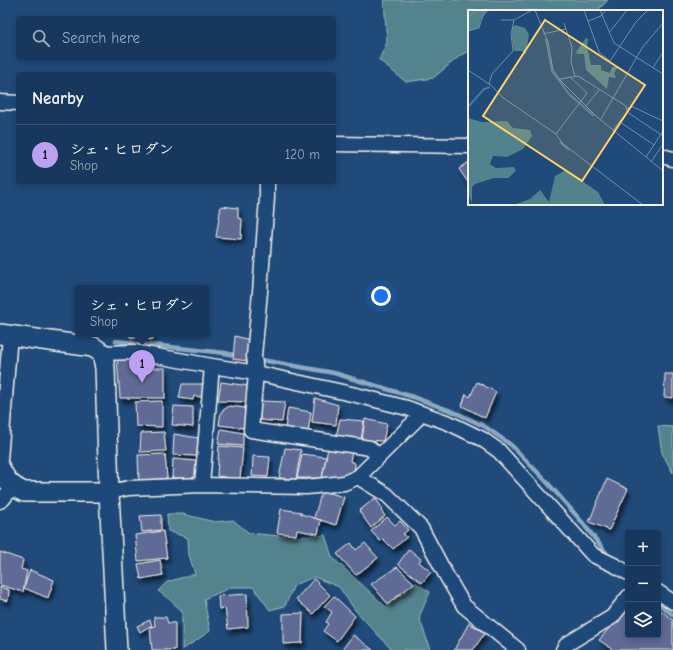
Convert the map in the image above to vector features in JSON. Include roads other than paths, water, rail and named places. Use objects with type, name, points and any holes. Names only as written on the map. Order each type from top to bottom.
[{"type":"street","points":[[0,102],[16,103]]},
{"type":"street","points":[[336,144],[468,146]]},
{"type":"street","points":[[663,156],[673,159]]},
{"type":"street","points":[[268,184],[254,356],[256,373],[251,430],[370,448],[379,456]]},
{"type":"street","points":[[0,460],[5,334],[93,347],[102,353],[134,352],[256,373],[407,408],[448,423],[482,439],[499,451],[593,555],[625,571]]},
{"type":"street","points":[[102,353],[106,368],[109,492],[117,650]]},
{"type":"street","points":[[202,485],[212,366]]},
{"type":"street","points":[[0,468],[5,478],[13,486],[24,492],[109,492],[129,488],[202,485],[307,487],[344,483],[358,477],[415,421],[420,413]]},
{"type":"street","points":[[358,477],[387,495],[421,528],[464,606],[518,650]]},
{"type":"street","points":[[0,501],[13,486]]},
{"type":"street","points":[[661,594],[673,602]]},
{"type":"street","points":[[563,650],[567,644],[612,616],[625,601]]},
{"type":"waterway","points":[[116,341],[225,353],[238,356]]},
{"type":"waterway","points":[[256,359],[334,373],[413,397],[454,412],[484,426],[511,445],[546,481],[582,522],[610,558]]},
{"type":"waterway","points":[[661,605],[673,615]]},
{"type":"place","name":"シェ・ヒロダン","points":[[142,383]]}]
